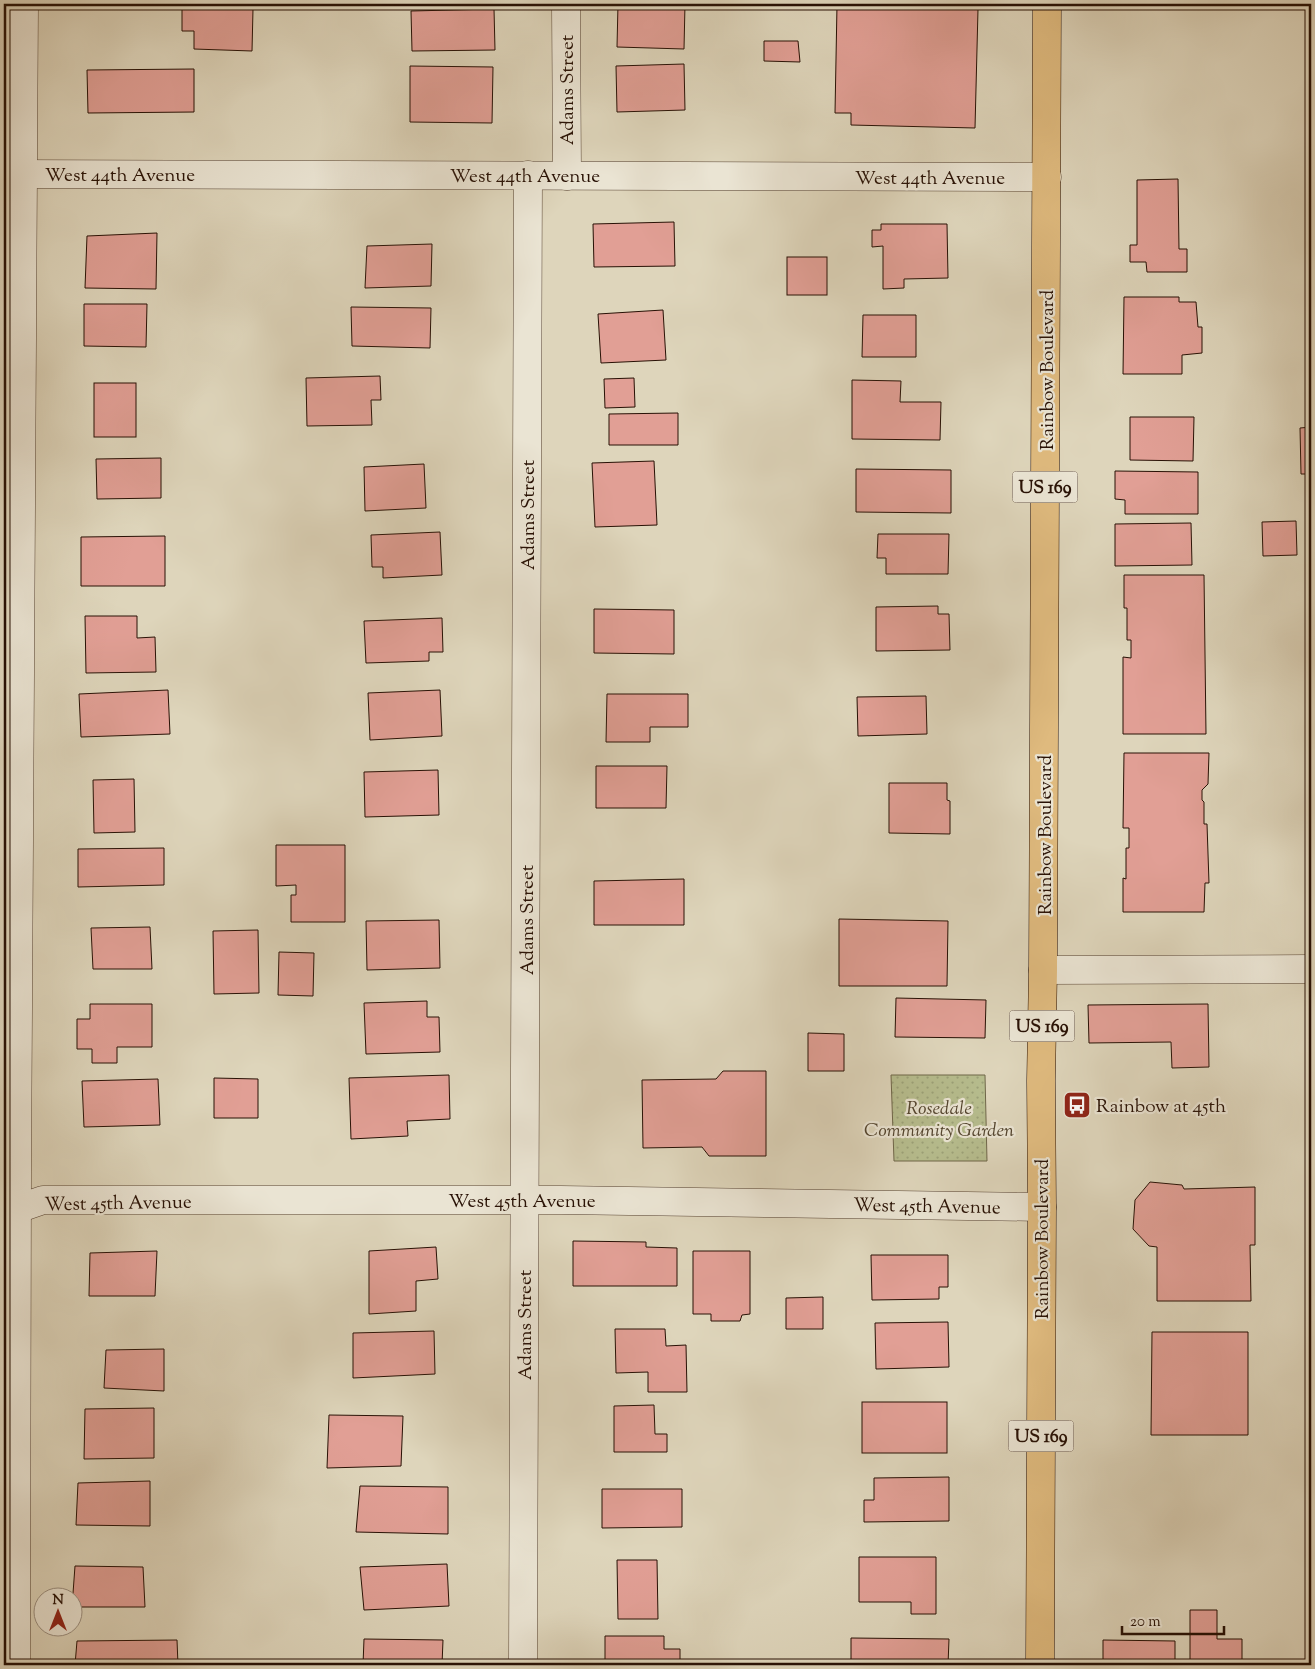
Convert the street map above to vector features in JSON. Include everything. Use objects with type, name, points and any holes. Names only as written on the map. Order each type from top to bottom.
[{"type":"main road","name":"Rainbow Boulevard","points":[[1040,1665],[1047,4]]},
{"type":"street","points":[[16,1665],[10,1209],[14,174],[24,4]]},
{"type":"street","name":"Adams Street","points":[[566,4],[567,176]]},
{"type":"street","name":"West 44th Avenue","points":[[14,174],[1047,177]]},
{"type":"street","name":"Adams Street","points":[[523,1665],[528,175]]},
{"type":"street","points":[[1043,970],[1311,969]]},
{"type":"street","name":"West 45th Avenue","points":[[10,1209],[43,1200],[525,1200],[1042,1207]]},
{"type":"green space","name":"Rosedale Community Garden","points":[[891,1075],[985,1075],[987,1161],[894,1161]]},
{"type":"building","points":[[618,4],[685,4],[684,49],[617,47]]},
{"type":"building","points":[[837,5],[978,9],[975,128],[851,125],[851,113],[835,113]]},
{"type":"building","points":[[182,7],[253,9],[252,51],[194,49],[194,31],[182,31]]},
{"type":"building","points":[[494,9],[495,50],[412,51],[411,11]]},
{"type":"building","points":[[764,41],[798,41],[800,62],[764,61]]},
{"type":"building","points":[[684,64],[685,110],[617,112],[616,66]]},
{"type":"building","points":[[410,66],[493,67],[492,123],[410,122]]},
{"type":"building","points":[[194,69],[194,112],[88,113],[87,70]]},
{"type":"building","points":[[1311,97],[1311,115],[1308,115],[1308,98]]},
{"type":"building","points":[[1178,179],[1179,249],[1187,249],[1187,272],[1147,272],[1146,262],[1130,262],[1130,245],[1137,245],[1137,180]]},
{"type":"building","points":[[674,222],[675,266],[594,267],[593,224]]},
{"type":"building","points":[[881,224],[947,224],[948,278],[904,279],[904,288],[883,289],[883,246],[872,247],[872,230],[881,230]]},
{"type":"building","points":[[157,233],[156,289],[85,288],[87,236]]},
{"type":"building","points":[[432,244],[431,286],[365,288],[367,246]]},
{"type":"building","points":[[787,257],[827,257],[827,295],[787,295]]},
{"type":"building","points":[[1124,297],[1179,297],[1179,302],[1196,302],[1198,327],[1202,327],[1202,353],[1182,355],[1182,374],[1123,374]]},
{"type":"building","points":[[84,304],[147,304],[146,347],[84,346]]},
{"type":"building","points":[[351,307],[431,308],[430,348],[352,346]]},
{"type":"building","points":[[663,310],[666,360],[601,363],[598,314]]},
{"type":"building","points":[[863,315],[916,315],[916,357],[862,357]]},
{"type":"building","points":[[380,376],[381,400],[371,400],[372,425],[307,426],[306,378]]},
{"type":"building","points":[[634,378],[635,407],[605,408],[604,379]]},
{"type":"building","points":[[852,380],[901,381],[900,402],[941,402],[940,440],[852,439]]},
{"type":"building","points":[[94,383],[136,383],[136,437],[94,437]]},
{"type":"building","points":[[678,413],[678,445],[609,445],[609,414]]},
{"type":"building","points":[[1130,417],[1194,417],[1193,461],[1130,460]]},
{"type":"building","points":[[1311,427],[1311,474],[1301,474],[1300,428]]},
{"type":"building","points":[[161,458],[161,498],[97,499],[96,459]]},
{"type":"building","points":[[654,461],[657,525],[595,527],[592,463]]},
{"type":"building","points":[[424,464],[426,508],[365,511],[364,467]]},
{"type":"building","points":[[856,469],[951,470],[951,513],[856,512]]},
{"type":"building","points":[[1115,471],[1198,472],[1198,514],[1125,514],[1125,500],[1115,499]]},
{"type":"building","points":[[1296,521],[1297,555],[1263,556],[1262,522]]},
{"type":"building","points":[[1191,523],[1192,565],[1115,566],[1115,524]]},
{"type":"building","points":[[440,532],[442,575],[383,578],[383,567],[372,567],[371,535]]},
{"type":"building","points":[[878,534],[949,534],[948,574],[886,574],[886,558],[877,558]]},
{"type":"building","points":[[165,536],[165,586],[81,586],[81,537]]},
{"type":"building","points":[[1124,575],[1204,575],[1206,734],[1123,734],[1123,657],[1131,658],[1131,640],[1127,640],[1127,608],[1124,608]]},
{"type":"building","points":[[938,606],[938,614],[949,614],[950,650],[876,651],[876,607]]},
{"type":"building","points":[[594,609],[674,610],[674,654],[594,653]]},
{"type":"building","points":[[85,616],[137,616],[137,638],[155,637],[156,672],[86,673]]},
{"type":"building","points":[[442,618],[443,652],[429,652],[429,661],[366,663],[364,621]]},
{"type":"building","points":[[168,690],[170,734],[81,737],[79,694]]},
{"type":"building","points":[[440,690],[442,736],[370,740],[368,693]]},
{"type":"building","points":[[607,694],[688,694],[688,727],[650,727],[650,742],[606,742]]},
{"type":"building","points":[[926,696],[927,734],[858,736],[857,697]]},
{"type":"building","points":[[1124,753],[1209,753],[1208,784],[1202,790],[1204,824],[1207,824],[1209,883],[1205,883],[1204,912],[1123,912],[1123,878],[1126,879],[1126,848],[1129,848],[1129,828],[1123,828]]},
{"type":"building","points":[[596,766],[667,766],[666,808],[596,808]]},
{"type":"building","points":[[438,770],[439,815],[365,817],[364,772]]},
{"type":"building","points":[[134,779],[135,832],[94,833],[93,780]]},
{"type":"building","points":[[889,783],[947,783],[947,800],[950,801],[950,834],[889,833]]},
{"type":"building","points":[[276,845],[345,845],[345,922],[291,922],[291,895],[296,895],[296,885],[276,886]]},
{"type":"building","points":[[164,848],[164,885],[78,887],[78,849]]},
{"type":"building","points":[[684,879],[684,925],[594,925],[594,881]]},
{"type":"building","points":[[839,919],[948,921],[947,986],[839,986]]},
{"type":"building","points":[[439,920],[440,968],[367,970],[366,921]]},
{"type":"building","points":[[150,927],[152,969],[93,969],[91,928]]},
{"type":"building","points":[[258,930],[259,993],[214,994],[213,931]]},
{"type":"building","points":[[279,952],[314,953],[313,996],[278,995]]},
{"type":"building","points":[[896,998],[986,1000],[985,1038],[895,1037]]},
{"type":"building","points":[[427,1001],[427,1017],[439,1017],[440,1052],[366,1054],[364,1003]]},
{"type":"building","points":[[90,1004],[152,1004],[152,1047],[117,1047],[117,1063],[92,1063],[92,1049],[77,1049],[77,1019],[90,1019]]},
{"type":"building","points":[[1208,1004],[1209,1067],[1172,1068],[1171,1042],[1089,1043],[1088,1005]]},
{"type":"building","points":[[808,1033],[844,1034],[844,1071],[808,1071]]},
{"type":"building","points":[[723,1071],[766,1071],[766,1156],[709,1156],[702,1147],[643,1148],[642,1080],[716,1079]]},
{"type":"building","points":[[449,1075],[450,1119],[407,1121],[408,1136],[351,1139],[349,1078]]},
{"type":"building","points":[[214,1078],[258,1079],[258,1118],[214,1118]]},
{"type":"building","points":[[158,1079],[160,1125],[84,1127],[82,1081]]},
{"type":"building","points":[[1150,1182],[1182,1185],[1184,1189],[1255,1187],[1255,1245],[1250,1245],[1251,1301],[1157,1301],[1157,1247],[1149,1246],[1133,1229],[1135,1200]]},
{"type":"building","points":[[573,1241],[646,1242],[646,1247],[677,1248],[677,1286],[573,1286]]},
{"type":"building","points":[[436,1247],[438,1279],[416,1281],[416,1311],[369,1314],[369,1251]]},
{"type":"building","points":[[157,1251],[155,1296],[89,1296],[90,1253]]},
{"type":"building","points":[[693,1251],[750,1251],[750,1314],[742,1315],[740,1321],[711,1321],[711,1314],[693,1314]]},
{"type":"building","points":[[871,1255],[948,1255],[948,1287],[939,1287],[939,1299],[872,1300]]},
{"type":"building","points":[[823,1297],[823,1329],[786,1329],[786,1298]]},
{"type":"building","points":[[948,1322],[949,1367],[876,1369],[875,1323]]},
{"type":"building","points":[[615,1329],[665,1329],[666,1346],[686,1345],[687,1392],[648,1392],[648,1372],[616,1373]]},
{"type":"building","points":[[434,1331],[435,1374],[353,1378],[353,1333]]},
{"type":"building","points":[[1152,1332],[1248,1332],[1248,1435],[1151,1435]]},
{"type":"building","points":[[164,1349],[164,1391],[104,1388],[106,1350]]},
{"type":"building","points":[[862,1402],[947,1402],[947,1453],[862,1453]]},
{"type":"building","points":[[654,1405],[655,1434],[667,1434],[667,1452],[614,1452],[614,1406]]},
{"type":"building","points":[[154,1408],[154,1458],[84,1459],[85,1409]]},
{"type":"building","points":[[329,1415],[403,1416],[401,1466],[327,1468]]},
{"type":"building","points":[[949,1477],[949,1521],[864,1522],[864,1500],[874,1500],[874,1478]]},
{"type":"building","points":[[150,1481],[150,1526],[76,1525],[78,1483]]},
{"type":"building","points":[[360,1486],[448,1487],[448,1534],[356,1532]]},
{"type":"building","points":[[602,1489],[682,1489],[682,1527],[602,1528]]},
{"type":"building","points":[[859,1557],[936,1557],[936,1614],[911,1614],[911,1602],[859,1602]]},
{"type":"building","points":[[617,1560],[657,1560],[658,1619],[618,1619]]},
{"type":"building","points":[[447,1564],[449,1606],[364,1610],[360,1567]]},
{"type":"building","points":[[75,1566],[143,1567],[145,1607],[82,1607],[82,1586],[74,1586]]},
{"type":"building","points":[[1190,1610],[1217,1610],[1217,1639],[1242,1639],[1242,1665],[1190,1665]]},
{"type":"building","points":[[605,1636],[664,1636],[664,1649],[680,1649],[680,1665],[605,1665]]},
{"type":"building","points":[[851,1638],[949,1639],[948,1665],[851,1665]]},
{"type":"building","points":[[364,1639],[443,1640],[442,1665],[363,1665]]},
{"type":"building","points":[[177,1640],[178,1665],[75,1665],[77,1641]]},
{"type":"building","points":[[1103,1640],[1175,1641],[1175,1665],[1103,1665]]},
{"type":"place","name":"Rainbow at 45th","points":[[1077,1105]]}]
